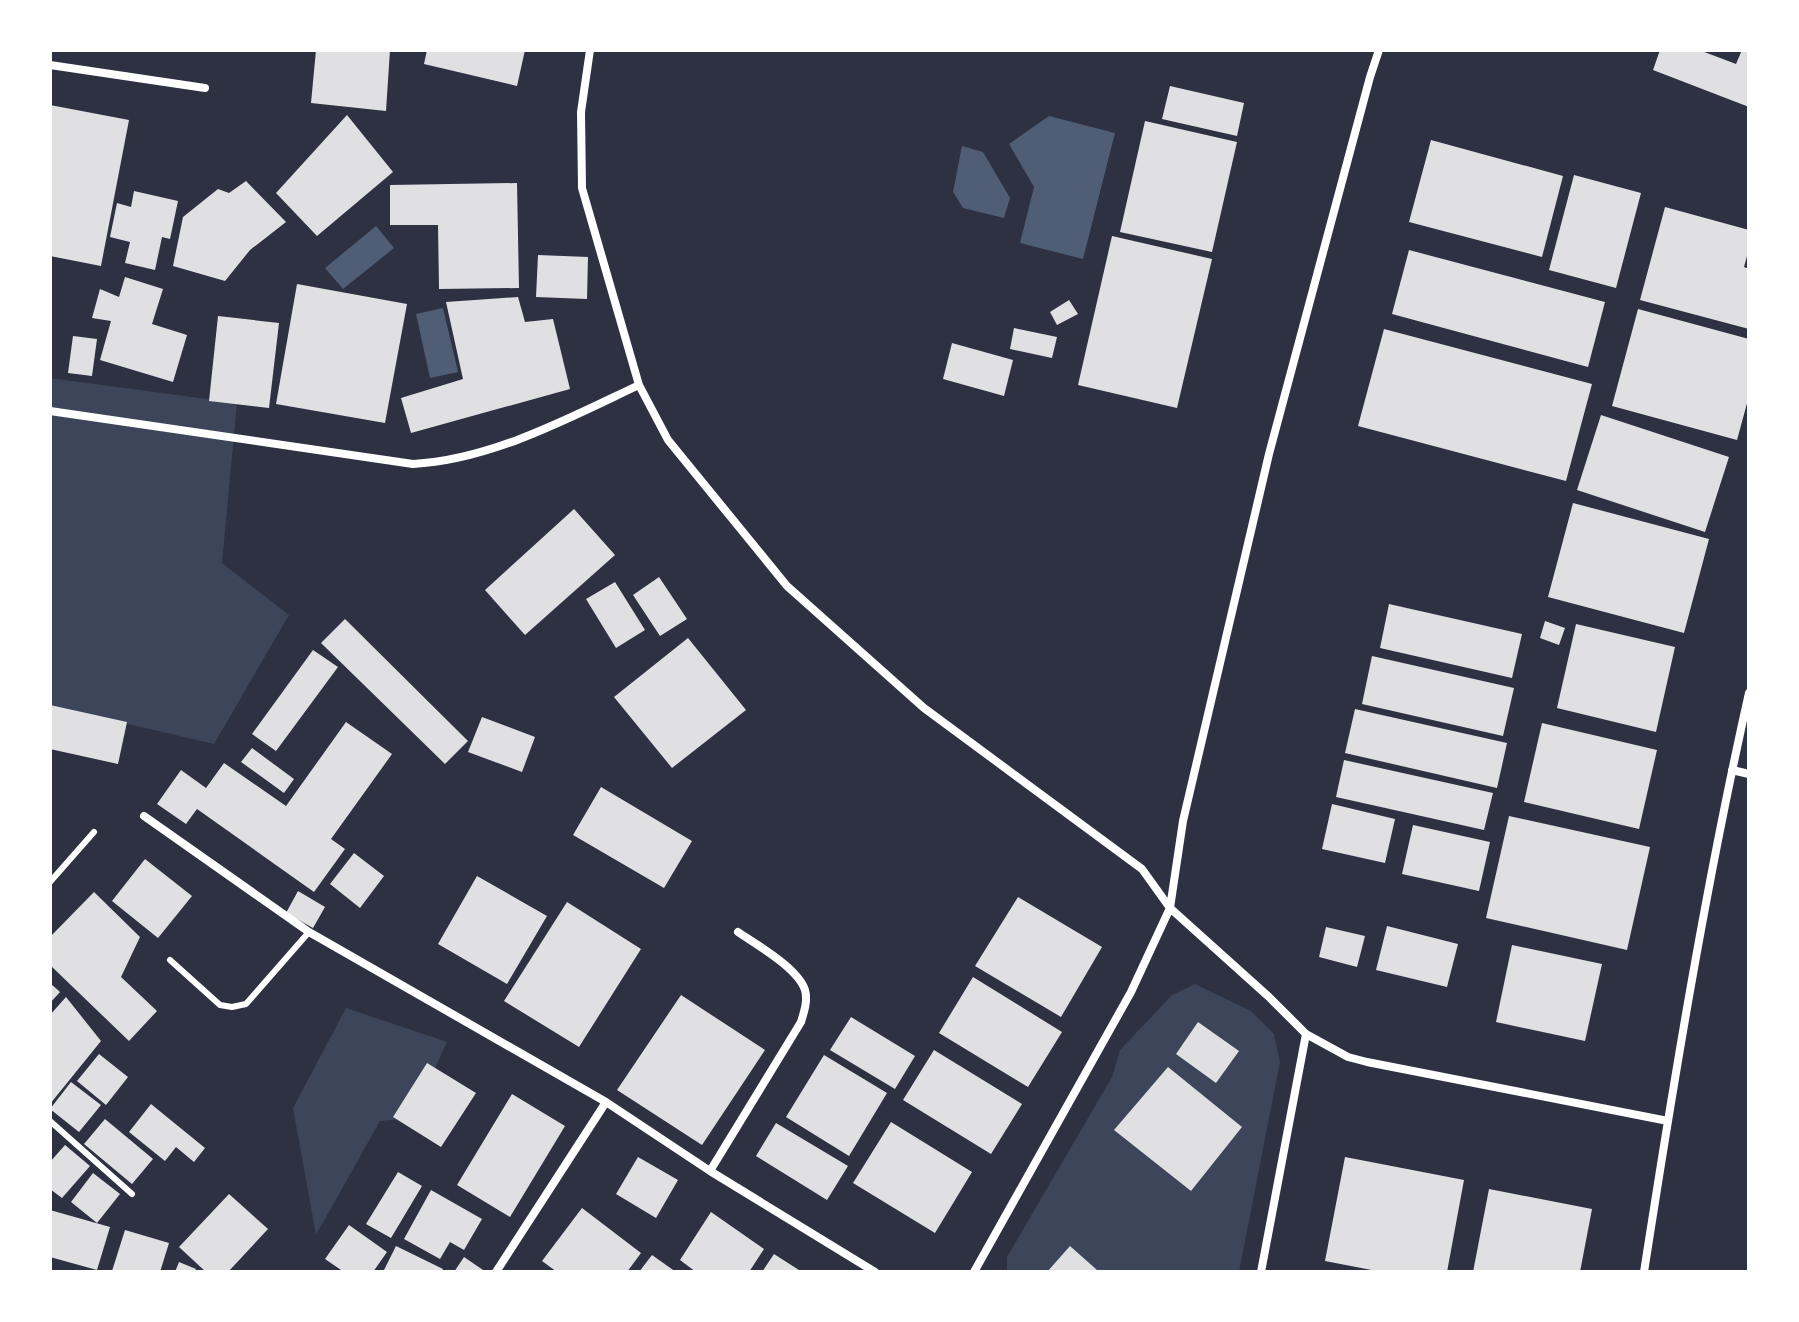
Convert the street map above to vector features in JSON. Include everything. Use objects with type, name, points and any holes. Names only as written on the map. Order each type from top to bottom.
[{"type":"street","points":[[590,50],[581,112],[582,188],[639,385],[668,440],[787,586],[924,708],[1142,869],[1170,908],[1306,1034],[1348,1057],[1367,1062],[1668,1121]]},
{"type":"street","points":[[974,1272],[1131,992],[1170,908],[1183,821],[1269,454],[1379,50]]},
{"type":"street","points":[[50,65],[205,88]]},
{"type":"street","points":[[50,411],[413,464],[438,462],[516,440],[639,385]]},
{"type":"street","points":[[1644,1272],[1668,1121],[1749,693]]},
{"type":"street","points":[[1732,770],[1749,774]]},
{"type":"street","points":[[144,816],[309,932],[606,1102],[710,1171],[875,1272]]},
{"type":"street","points":[[710,1171],[801,1022],[806,1005],[805,990],[797,974],[738,932]]},
{"type":"street","points":[[1261,1272],[1306,1034]]},
{"type":"street","points":[[496,1272],[606,1102]]},
{"type":"lane","points":[[50,882],[94,832]]},
{"type":"lane","points":[[170,960],[220,1005],[232,1007],[246,1004],[309,932]]},
{"type":"lane","points":[[50,1121],[132,1194]]},
{"type":"shaded area","points":[[1049,116],[1115,133],[1083,259],[1020,243],[1034,187],[1009,144]]},
{"type":"shaded area","points":[[962,146],[983,152],[1010,198],[1004,218],[963,208],[953,192]]},
{"type":"shaded area","points":[[376,226],[394,248],[343,289],[325,268]]},
{"type":"shaded area","points":[[443,308],[458,372],[430,378],[416,314]]},
{"type":"shaded area","points":[[50,378],[237,403],[222,563],[289,615],[214,744],[50,706]]},
{"type":"shaded area","points":[[1195,984],[1251,1011],[1274,1034],[1280,1062],[1239,1272],[1007,1272],[1007,1257],[1112,1077],[1120,1050],[1172,995]]},
{"type":"shaded area","points":[[346,1008],[447,1042],[412,1118],[380,1121],[316,1235],[293,1108]]},
{"type":"building","points":[[316,50],[390,50],[386,111],[311,103]]},
{"type":"building","points":[[427,50],[525,50],[517,86],[424,64]]},
{"type":"building","points":[[1660,50],[1699,50],[1736,64],[1742,50],[1749,50],[1749,107],[1653,70]]},
{"type":"building","points":[[1170,86],[1244,103],[1237,136],[1162,119]]},
{"type":"building","points":[[50,105],[129,120],[101,266],[50,256]]},
{"type":"building","points":[[347,115],[393,172],[317,236],[276,193]]},
{"type":"building","points":[[1145,121],[1237,142],[1212,252],[1120,232]]},
{"type":"building","points":[[1431,140],[1563,176],[1542,257],[1409,222]]},
{"type":"building","points":[[1574,175],[1641,193],[1616,288],[1549,270]]},
{"type":"building","points":[[246,181],[286,222],[250,250],[225,281],[173,266],[183,217],[218,189],[229,193]]},
{"type":"building","points":[[517,183],[519,288],[439,289],[438,225],[390,225],[390,185]]},
{"type":"building","points":[[134,191],[178,201],[170,239],[162,237],[155,270],[125,263],[130,242],[110,237],[117,203],[131,207]]},
{"type":"building","points":[[1665,207],[1749,230],[1749,249],[1744,267],[1749,269],[1749,329],[1640,300]]},
{"type":"building","points":[[1112,236],[1212,259],[1177,408],[1078,385]]},
{"type":"building","points":[[1409,250],[1605,302],[1588,367],[1392,314]]},
{"type":"building","points":[[538,255],[588,257],[587,299],[536,297]]},
{"type":"building","points":[[125,277],[163,289],[152,324],[187,335],[173,382],[100,360],[111,321],[92,318],[100,289],[119,297]]},
{"type":"building","points":[[297,284],[407,304],[385,423],[276,404]]},
{"type":"building","points":[[518,297],[525,322],[553,319],[570,389],[411,433],[401,398],[463,379],[446,302]]},
{"type":"building","points":[[1069,300],[1078,314],[1057,325],[1050,312]]},
{"type":"building","points":[[1638,309],[1749,339],[1749,396],[1737,440],[1612,406]]},
{"type":"building","points":[[218,316],[279,323],[269,408],[209,401]]},
{"type":"building","points":[[1014,328],[1057,337],[1052,358],[1010,349]]},
{"type":"building","points":[[1384,329],[1592,384],[1566,481],[1358,426]]},
{"type":"building","points":[[73,336],[97,339],[92,376],[68,373]]},
{"type":"building","points":[[952,343],[1013,360],[1004,396],[943,379]]},
{"type":"building","points":[[1601,415],[1729,457],[1705,532],[1577,490]]},
{"type":"building","points":[[1573,503],[1709,539],[1684,633],[1548,597]]},
{"type":"building","points":[[574,509],[615,555],[525,635],[485,590]]},
{"type":"building","points":[[659,577],[687,619],[660,636],[633,595]]},
{"type":"building","points":[[615,582],[645,630],[616,648],[586,599]]},
{"type":"building","points":[[1389,604],[1522,634],[1512,678],[1380,648]]},
{"type":"building","points":[[345,619],[468,741],[445,764],[321,643]]},
{"type":"building","points":[[1545,621],[1565,628],[1559,645],[1540,638]]},
{"type":"building","points":[[1576,624],[1675,647],[1656,732],[1557,708]]},
{"type":"building","points":[[688,638],[746,710],[672,768],[614,697]]},
{"type":"building","points":[[313,650],[338,667],[276,751],[252,734]]},
{"type":"building","points":[[1372,656],[1514,688],[1503,736],[1362,704]]},
{"type":"building","points":[[50,705],[127,722],[118,764],[50,749]]},
{"type":"building","points":[[1355,709],[1507,743],[1497,788],[1345,753]]},
{"type":"building","points":[[482,717],[535,737],[522,772],[468,752]]},
{"type":"building","points":[[346,722],[392,754],[331,839],[345,849],[314,892],[197,809],[186,824],[157,804],[181,770],[206,788],[224,763],[286,806]]},
{"type":"building","points":[[1542,723],[1657,750],[1639,829],[1524,802]]},
{"type":"building","points":[[252,748],[294,779],[284,793],[241,762]]},
{"type":"building","points":[[1344,760],[1493,793],[1484,830],[1336,797]]},
{"type":"building","points":[[601,787],[692,841],[664,888],[573,835]]},
{"type":"building","points":[[1332,804],[1395,819],[1385,863],[1322,849]]},
{"type":"building","points":[[1509,816],[1650,847],[1627,950],[1486,918]]},
{"type":"building","points":[[1413,825],[1490,842],[1479,891],[1402,874]]},
{"type":"building","points":[[354,853],[384,876],[360,908],[330,884]]},
{"type":"building","points":[[145,859],[192,896],[158,938],[112,901]]},
{"type":"building","points":[[477,876],[547,916],[507,984],[438,944]]},
{"type":"building","points":[[298,891],[325,907],[313,928],[286,913]]},
{"type":"building","points":[[94,892],[140,937],[121,977],[157,1011],[129,1041],[50,965],[50,937]]},
{"type":"building","points":[[1018,897],[1102,947],[1061,1017],[975,966]]},
{"type":"building","points":[[567,902],[641,949],[579,1047],[504,1001]]},
{"type":"building","points":[[1387,926],[1458,944],[1447,987],[1376,970]]},
{"type":"building","points":[[1326,927],[1365,936],[1357,967],[1319,957]]},
{"type":"building","points":[[1512,945],[1602,964],[1585,1041],[1496,1022]]},
{"type":"building","points":[[973,977],[1062,1032],[1028,1087],[939,1033]]},
{"type":"building","points":[[50,983],[60,992],[50,1003]]},
{"type":"building","points":[[681,995],[765,1050],[702,1145],[617,1090]]},
{"type":"building","points":[[66,997],[101,1041],[50,1104],[50,1015]]},
{"type":"building","points":[[851,1017],[915,1056],[895,1089],[830,1050]]},
{"type":"building","points":[[1198,1022],[1239,1051],[1216,1083],[1176,1054]]},
{"type":"building","points":[[934,1050],[1022,1104],[991,1154],[903,1100]]},
{"type":"building","points":[[99,1054],[128,1077],[106,1105],[77,1081]]},
{"type":"building","points":[[824,1055],[887,1093],[849,1156],[786,1117]]},
{"type":"building","points":[[427,1063],[476,1093],[441,1147],[393,1117]]},
{"type":"building","points":[[1168,1067],[1242,1127],[1191,1191],[1114,1130]]},
{"type":"building","points":[[71,1082],[101,1105],[79,1132],[50,1109]]},
{"type":"building","points":[[512,1094],[565,1126],[510,1217],[457,1185]]},
{"type":"building","points":[[151,1104],[205,1148],[194,1162],[176,1147],[165,1161],[129,1132]]},
{"type":"building","points":[[105,1119],[153,1159],[132,1184],[84,1144]]},
{"type":"building","points":[[891,1122],[972,1172],[935,1233],[853,1183]]},
{"type":"building","points":[[776,1123],[848,1166],[827,1200],[756,1156]]},
{"type":"building","points":[[65,1145],[90,1166],[62,1198],[50,1189],[50,1162]]},
{"type":"building","points":[[638,1157],[678,1180],[656,1218],[616,1194]]},
{"type":"building","points":[[1345,1157],[1464,1180],[1447,1272],[1382,1272],[1325,1261]]},
{"type":"building","points":[[398,1172],[422,1186],[391,1238],[366,1224]]},
{"type":"building","points":[[93,1173],[120,1194],[97,1223],[71,1202]]},
{"type":"building","points":[[1489,1189],[1592,1209],[1580,1272],[1473,1272]]},
{"type":"building","points":[[431,1190],[482,1219],[464,1250],[450,1242],[440,1259],[404,1239]]},
{"type":"building","points":[[229,1194],[268,1229],[228,1272],[206,1272],[179,1247]]},
{"type":"building","points":[[582,1208],[641,1253],[627,1272],[557,1272],[542,1261]]},
{"type":"building","points":[[50,1210],[110,1227],[97,1270],[50,1257]]},
{"type":"building","points":[[711,1212],[764,1249],[749,1272],[696,1272],[680,1260]]},
{"type":"building","points":[[349,1225],[387,1252],[373,1272],[344,1272],[325,1259]]},
{"type":"building","points":[[125,1230],[169,1243],[160,1272],[112,1271]]},
{"type":"building","points":[[396,1246],[443,1269],[441,1272],[383,1272]]},
{"type":"building","points":[[1070,1246],[1097,1270],[1047,1272]]},
{"type":"building","points":[[774,1254],[802,1272],[762,1272]]},
{"type":"building","points":[[652,1255],[676,1272],[639,1272]]},
{"type":"building","points":[[464,1257],[486,1272],[454,1272]]},
{"type":"building","points":[[179,1262],[196,1269],[194,1272],[175,1272]]}]
